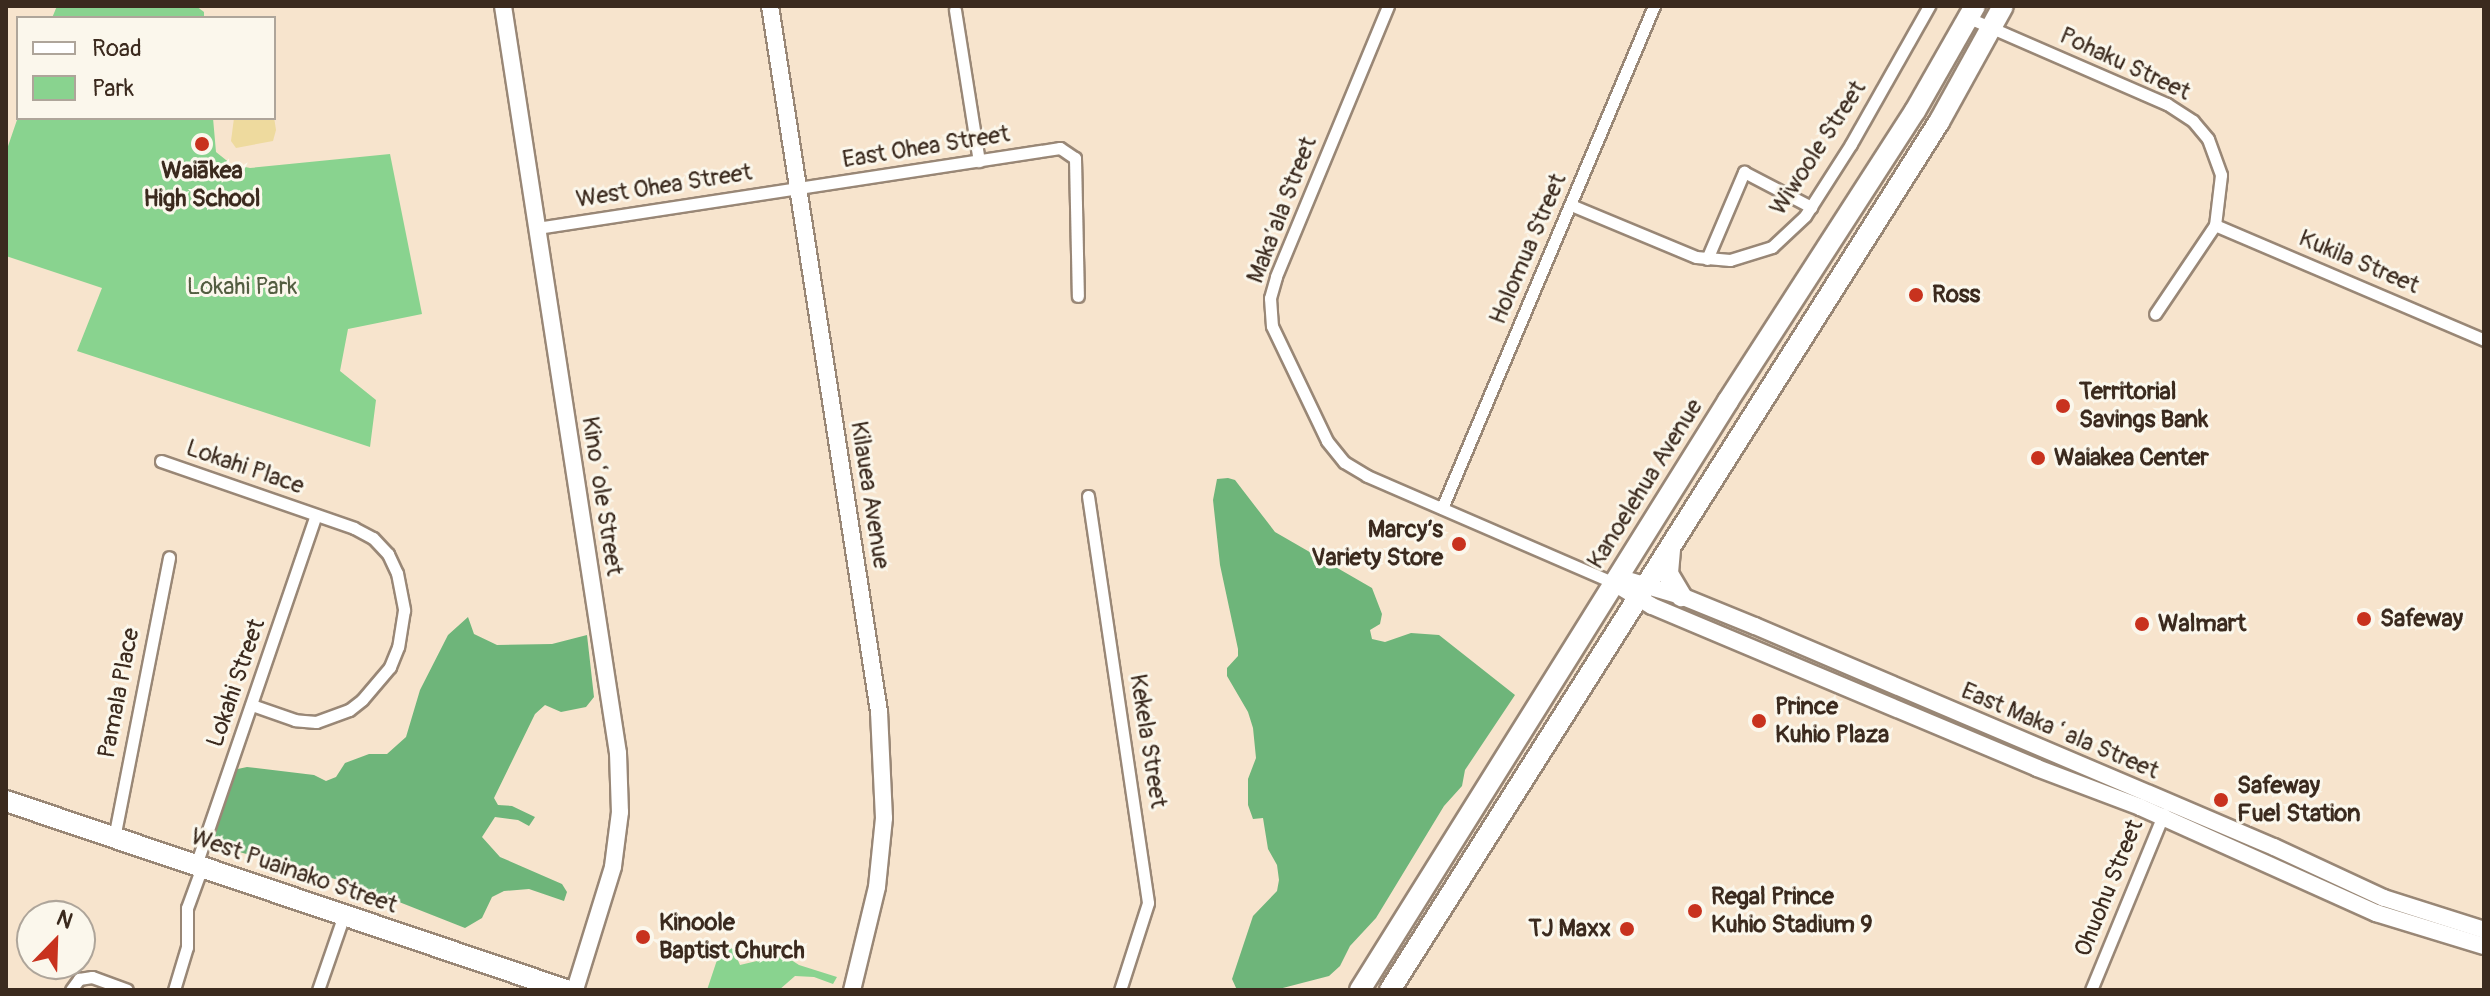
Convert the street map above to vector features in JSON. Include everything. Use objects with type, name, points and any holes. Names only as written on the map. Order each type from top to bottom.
[{"type":"highway","points":[[1390,990],[1939,122],[2003,6]]},
{"type":"highway","name":"Kanoelehua Avenue","points":[[1360,990],[1616,580],[1915,111],[1972,12]]},
{"type":"highway","points":[[1670,546],[1668,574],[1681,596]]},
{"type":"highway","name":"West Puainako Street","points":[[6,801],[566,990]]},
{"type":"street","name":"Kinoʻole Street","points":[[503,6],[618,753],[620,812],[613,867],[575,990]]},
{"type":"street","name":"Kilauea Avenue","points":[[770,6],[879,712],[884,818],[877,887],[854,990]]},
{"type":"street","name":"Maka‘ala Street","points":[[1388,6],[1276,277],[1270,298],[1272,326],[1327,441],[1344,462],[1367,476],[1616,580]]},
{"type":"street","name":"Holomua Street","points":[[1442,508],[1654,6]]},
{"type":"street","name":"Wiwoole Street","points":[[1571,205],[1707,259],[1741,259],[1772,247],[1798,225],[1811,207],[1851,144],[1929,6]]},
{"type":"street","points":[[955,10],[979,161]]},
{"type":"street","name":"Pohaku Street","points":[[1972,12],[1992,28],[2167,104],[2193,121],[2208,139],[2219,166],[2221,194],[2215,225],[2155,314]]},
{"type":"street","name":"East Ohea Street","points":[[798,189],[1060,148],[1075,158],[1078,296]]},
{"type":"street","points":[[1707,259],[1744,172],[1811,207]]},
{"type":"street","name":"West Ohea Street","points":[[537,228],[798,189]]},
{"type":"street","name":"Kukila Street","points":[[2215,225],[2484,340]]},
{"type":"street","name":"Lokahi Place","points":[[161,461],[373,538],[388,554],[397,573],[404,610],[398,647],[377,685],[349,710],[330,719],[295,720],[252,705]]},
{"type":"street","name":"Kekela Street","points":[[1088,496],[1148,903],[1120,990]]},
{"type":"street","name":"Lokahi Street","points":[[174,990],[187,947],[187,908],[199,866],[316,515]]},
{"type":"street","name":"Pamala Place","points":[[114,838],[169,557]]},
{"type":"street","name":"East Makaʻala Street","points":[[1616,580],[1738,642],[2037,768],[2165,809],[2376,913],[2484,946]]},
{"type":"street","name":"East Makaʻala Street","points":[[1641,591],[1681,596],[2165,809],[2384,898],[2484,930]]},
{"type":"street","name":"Ohuohu Street","points":[[2091,990],[2165,809]]},
{"type":"street","points":[[318,990],[344,915]]},
{"type":"street","points":[[71,990],[79,979],[92,977],[127,990]]},
{"type":"green space","points":[[57,6],[196,6],[204,12],[204,16],[53,16]]},
{"type":"green space","name":"Lokahi Park","points":[[17,120],[213,120],[216,152],[231,164],[250,168],[390,154],[422,314],[348,329],[340,371],[376,400],[370,447],[77,351],[102,288],[6,256],[6,152]]},
{"type":"green space","points":[[1217,479],[1235,480],[1275,532],[1372,588],[1382,614],[1380,624],[1370,630],[1372,639],[1385,642],[1411,633],[1439,635],[1515,695],[1465,770],[1462,786],[1444,806],[1376,918],[1350,946],[1340,966],[1329,976],[1275,990],[1237,990],[1232,979],[1253,916],[1277,891],[1279,880],[1277,865],[1268,849],[1263,818],[1253,819],[1248,805],[1248,779],[1256,758],[1253,728],[1248,712],[1227,676],[1227,668],[1238,656],[1238,649],[1220,565],[1213,500]]},
{"type":"green space","points":[[468,617],[474,634],[497,645],[552,644],[587,635],[594,697],[586,707],[561,712],[545,705],[535,714],[494,798],[498,805],[512,806],[535,817],[529,826],[518,820],[495,817],[482,837],[500,857],[562,884],[567,892],[564,901],[529,889],[504,891],[492,897],[482,918],[465,928],[356,885],[215,845],[215,831],[233,770],[247,767],[314,775],[326,781],[336,777],[345,763],[369,754],[387,754],[406,737],[420,690],[448,635]]},
{"type":"green space","points":[[722,945],[733,949],[740,965],[761,960],[761,952],[782,954],[799,965],[837,977],[833,984],[814,977],[795,976],[779,990],[707,990]]},
{"type":"sand","points":[[234,120],[274,120],[273,141],[236,148],[231,141]]},
{"type":"place","name":"Waiākea High School","points":[[202,144]]},
{"type":"place","name":"Ross","points":[[1916,295]]},
{"type":"place","name":"Territorial Savings Bank","points":[[2063,406]]},
{"type":"place","name":"Waiakea Center","points":[[2038,458]]},
{"type":"place","name":"Marcy’s Variety Store","points":[[1459,544]]},
{"type":"place","name":"Safeway","points":[[2364,619]]},
{"type":"place","name":"Walmart","points":[[2142,624]]},
{"type":"place","name":"Prince Kuhio Plaza","points":[[1759,721]]},
{"type":"place","name":"Safeway Fuel Station","points":[[2221,800]]},
{"type":"place","name":"Regal Prince Kuhio Stadium 9","points":[[1695,911]]},
{"type":"place","name":"TJ Maxx","points":[[1627,929]]},
{"type":"place","name":"Kinoole Baptist Church","points":[[643,937]]}]
